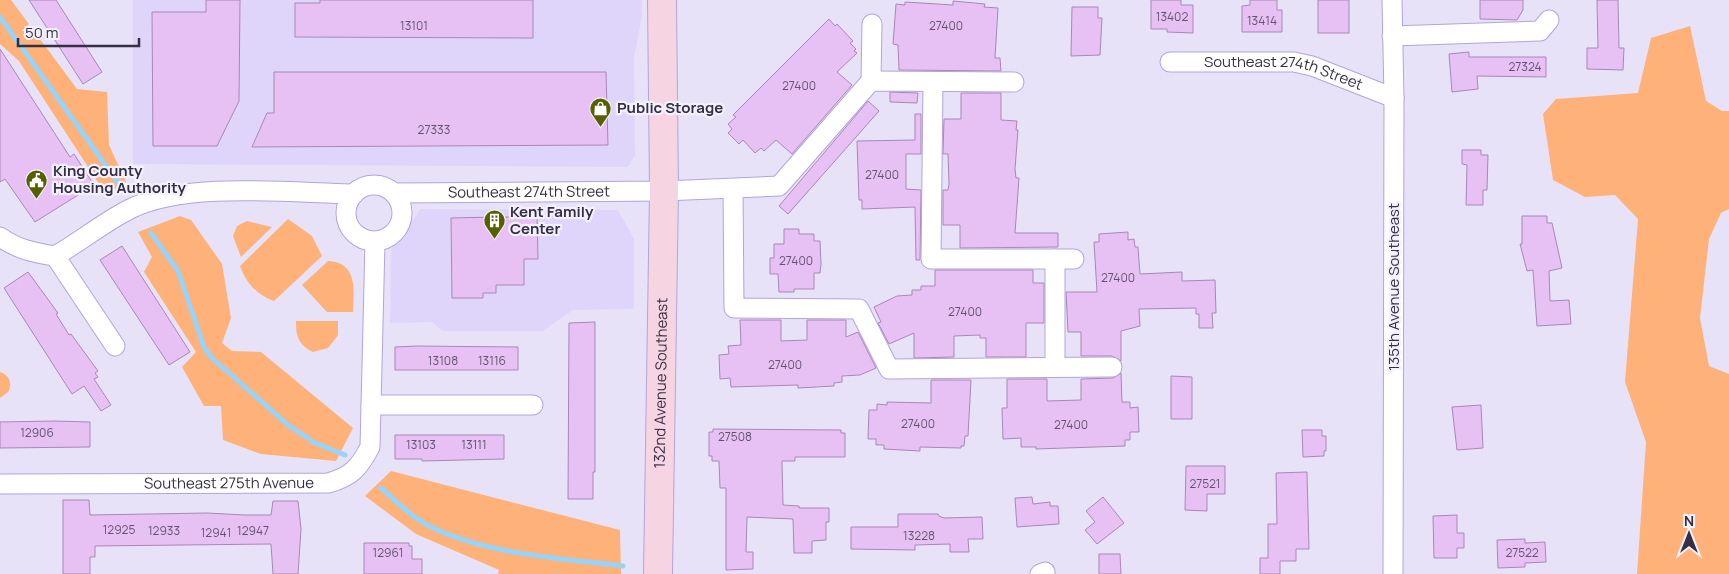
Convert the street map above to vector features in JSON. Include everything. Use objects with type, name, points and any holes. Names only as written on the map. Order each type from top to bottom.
[{"type":"main road","name":"132nd Avenue Southeast","points":[[658,574],[664,191],[662,0]]},
{"type":"street","name":"135th Avenue Southeast","points":[[1392,0],[1394,98],[1392,574]]},
{"type":"street","points":[[1392,36],[1540,31],[1549,20]]},
{"type":"street","points":[[664,191],[778,186],[871,81],[872,24]]},
{"type":"street","name":"Southeast 274th Street","points":[[1170,62],[1294,62],[1312,66],[1394,98]]},
{"type":"street","points":[[871,81],[933,83],[1014,82]]},
{"type":"street","points":[[933,83],[931,259],[1074,259]]},
{"type":"street","name":"Southeast 274th Street","points":[[55,256],[130,209],[172,196],[208,192],[354,194],[369,186],[378,186],[394,193],[664,191]]},
{"type":"street","points":[[732,189],[734,308],[859,309],[889,369],[1112,367]]},
{"type":"street","points":[[354,194],[348,202],[347,220],[357,236],[375,242],[392,235],[398,228],[402,210],[394,193]]},
{"type":"street","points":[[0,237],[13,246],[37,254],[55,256],[115,346]]},
{"type":"street","name":"Southeast 275th Avenue","points":[[0,484],[328,483],[344,479],[353,472],[370,447],[375,242]]},
{"type":"street","points":[[1055,259],[1055,367]]},
{"type":"street","points":[[371,405],[533,405]]},
{"type":"shaded area","points":[[0,0],[11,0],[77,89],[107,92],[109,145],[126,182],[107,196],[19,61],[0,44]]},
{"type":"shaded area","name":"Public Storage","points":[[133,0],[642,0],[642,16],[634,57],[635,156],[627,167],[133,164]]},
{"type":"shaded area","points":[[1690,26],[1706,101],[1722,111],[1729,111],[1729,209],[1721,213],[1709,239],[1700,318],[1709,366],[1729,374],[1729,574],[1637,574],[1646,442],[1625,382],[1638,219],[1615,195],[1585,197],[1553,180],[1543,114],[1556,99],[1638,93],[1651,38]]},
{"type":"shaded area","points":[[421,209],[618,210],[634,239],[634,309],[573,310],[543,331],[442,331],[433,322],[390,323],[391,249]]},
{"type":"shaded area","points":[[180,216],[191,220],[222,264],[231,318],[222,343],[232,351],[261,352],[353,428],[336,461],[261,454],[223,440],[221,406],[204,406],[182,367],[196,352],[144,272],[152,257],[138,232]]},
{"type":"shaded area","points":[[288,219],[312,236],[322,256],[274,301],[253,288],[245,278],[240,266]]},
{"type":"shaded area","points":[[247,221],[272,227],[241,257],[233,236],[237,226]]},
{"type":"shaded area","points":[[328,261],[345,266],[349,272],[354,295],[353,312],[327,312],[302,285]]},
{"type":"shaded area","points":[[296,321],[338,321],[338,335],[328,348],[313,352],[299,340]]},
{"type":"shaded area","points":[[0,372],[8,377],[10,386],[8,392],[0,398]]},
{"type":"shaded area","points":[[391,471],[620,530],[621,574],[498,574],[499,570],[416,534],[365,496]]},
{"type":"building","points":[[29,0],[56,0],[102,72],[83,84]]},
{"type":"building","points":[[206,0],[240,0],[239,101],[217,146],[153,146],[152,12],[206,12]]},
{"type":"building","points":[[320,0],[533,0],[533,38],[295,37],[295,3],[320,3]]},
{"type":"building","points":[[1151,0],[1181,0],[1181,5],[1193,5],[1193,33],[1167,32],[1167,29],[1151,29]]},
{"type":"building","points":[[1250,0],[1277,0],[1277,10],[1282,10],[1282,32],[1242,32],[1242,6],[1250,5]]},
{"type":"building","points":[[1318,0],[1349,0],[1349,33],[1318,33]]},
{"type":"building","points":[[1480,0],[1523,0],[1523,10],[1517,20],[1480,19]]},
{"type":"building","points":[[1597,0],[1618,0],[1619,48],[1624,48],[1623,70],[1587,69],[1587,48],[1598,48]]},
{"type":"building","points":[[953,1],[985,4],[984,7],[998,8],[995,58],[1000,58],[1001,71],[899,70],[898,45],[893,44],[896,4],[905,5],[905,2],[953,5]]},
{"type":"building","points":[[1072,7],[1098,7],[1098,18],[1102,18],[1100,55],[1071,56]]},
{"type":"building","points":[[829,19],[835,26],[837,24],[853,41],[850,43],[856,49],[854,51],[857,53],[837,72],[852,85],[792,154],[776,140],[764,151],[761,148],[755,153],[743,140],[739,144],[728,133],[732,129],[728,124],[736,117],[733,115]]},
{"type":"building","points":[[0,49],[70,157],[74,154],[94,185],[35,222],[5,179],[0,182]]},
{"type":"building","points":[[1469,52],[1469,57],[1546,57],[1546,77],[1477,76],[1478,89],[1452,92],[1449,54]]},
{"type":"building","points":[[274,72],[606,72],[608,145],[252,147],[267,113],[274,113]]},
{"type":"building","points":[[890,92],[918,93],[917,103],[890,102]]},
{"type":"building","points":[[961,93],[1001,93],[1001,120],[1017,121],[1016,130],[1018,130],[1015,169],[1016,178],[1019,178],[1015,233],[1058,233],[1058,247],[960,248],[960,225],[943,225],[943,190],[948,190],[949,184],[948,154],[943,154],[944,119],[961,119]]},
{"type":"building","points":[[868,101],[879,111],[788,214],[779,206]]},
{"type":"building","points":[[915,114],[921,114],[921,154],[906,154],[906,189],[921,190],[920,260],[916,260],[915,207],[862,209],[862,200],[859,200],[857,141],[915,140]]},
{"type":"building","points":[[1462,150],[1481,150],[1481,155],[1488,155],[1487,190],[1483,190],[1483,205],[1466,205],[1467,165],[1462,164]]},
{"type":"building","points":[[1522,216],[1547,216],[1547,223],[1552,223],[1562,268],[1549,271],[1550,301],[1569,300],[1571,324],[1537,326],[1533,270],[1527,271],[1520,244],[1522,244]]},
{"type":"building","name":"Kent Family Center","points":[[537,217],[538,259],[524,259],[524,285],[496,285],[496,293],[483,293],[483,298],[452,298],[451,218]]},
{"type":"building","points":[[784,229],[799,229],[799,234],[814,234],[814,241],[820,241],[820,273],[814,273],[814,289],[794,289],[794,292],[779,292],[778,274],[770,274],[770,258],[774,258],[774,244],[784,244]]},
{"type":"building","points":[[1128,232],[1128,240],[1134,239],[1135,247],[1138,247],[1140,274],[1182,272],[1182,281],[1215,280],[1216,313],[1212,313],[1213,328],[1199,328],[1199,314],[1196,314],[1196,308],[1139,309],[1140,326],[1121,331],[1121,361],[1112,356],[1081,356],[1081,332],[1068,332],[1066,292],[1097,292],[1094,242],[1099,242],[1099,234]]},
{"type":"building","points":[[122,246],[190,352],[169,365],[100,260]]},
{"type":"building","points":[[935,270],[1033,270],[1033,283],[1044,283],[1044,323],[1026,323],[1026,357],[986,357],[986,338],[980,338],[980,335],[954,336],[954,357],[914,358],[914,333],[889,344],[878,323],[881,322],[874,307],[897,296],[912,295],[912,290],[921,290],[921,286],[935,286]]},
{"type":"building","points":[[28,272],[58,313],[56,314],[69,335],[71,334],[98,371],[95,373],[98,377],[94,379],[111,405],[101,411],[84,386],[72,394],[4,288]]},
{"type":"building","points":[[740,320],[781,320],[781,341],[807,340],[807,320],[846,320],[846,337],[858,332],[876,368],[860,375],[842,376],[842,382],[834,383],[834,386],[798,388],[798,385],[731,387],[730,378],[720,379],[719,355],[729,354],[728,346],[741,345]]},
{"type":"building","points":[[595,322],[595,472],[593,472],[593,499],[568,499],[569,323]]},
{"type":"building","points":[[395,347],[518,347],[518,370],[395,370]]},
{"type":"building","points":[[1121,373],[1122,402],[1130,402],[1130,408],[1138,407],[1139,432],[1130,432],[1130,440],[1125,440],[1125,446],[1036,449],[1036,447],[1021,447],[1021,438],[1003,439],[1002,408],[1007,408],[1007,379],[1047,379],[1047,401],[1081,400],[1081,379],[1113,378]]},
{"type":"building","points":[[1171,376],[1192,377],[1192,419],[1171,419]]},
{"type":"building","points":[[931,380],[971,380],[968,436],[965,436],[964,446],[961,446],[961,448],[920,447],[920,451],[884,449],[884,445],[876,445],[876,439],[868,439],[869,410],[877,410],[877,404],[887,405],[887,402],[931,403]]},
{"type":"building","points":[[1481,405],[1483,448],[1457,450],[1452,407]]},
{"type":"building","points":[[0,422],[90,422],[90,447],[0,448]]},
{"type":"building","points":[[713,429],[841,430],[841,433],[845,433],[845,457],[795,457],[795,461],[782,461],[783,505],[799,506],[799,508],[829,508],[829,522],[826,522],[826,540],[812,541],[812,553],[794,553],[793,519],[747,517],[746,552],[753,552],[753,569],[726,570],[726,488],[720,488],[719,461],[712,461],[712,456],[709,456],[709,432],[713,432]]},
{"type":"building","points":[[1302,430],[1322,430],[1322,436],[1326,436],[1324,456],[1303,457]]},
{"type":"building","points":[[395,435],[504,435],[504,459],[422,461],[422,459],[395,459]]},
{"type":"building","points":[[1186,466],[1225,466],[1225,494],[1207,494],[1207,511],[1185,510]]},
{"type":"building","points":[[1307,472],[1309,549],[1296,549],[1296,561],[1280,561],[1280,574],[1260,574],[1260,558],[1268,558],[1268,524],[1277,524],[1276,473]]},
{"type":"building","points":[[1032,497],[1033,504],[1050,502],[1050,506],[1058,506],[1059,524],[1017,527],[1015,498]]},
{"type":"building","points":[[1103,497],[1124,523],[1097,544],[1085,530],[1095,522],[1086,511]]},
{"type":"building","points":[[63,500],[89,500],[90,515],[207,513],[271,515],[273,501],[298,501],[301,529],[298,574],[273,574],[271,544],[95,546],[95,557],[90,557],[90,574],[63,574]]},
{"type":"building","points":[[898,514],[938,514],[944,518],[982,517],[983,539],[968,539],[969,552],[950,552],[950,544],[915,545],[915,550],[851,549],[851,527],[898,527]]},
{"type":"building","points":[[1457,515],[1457,533],[1464,533],[1464,548],[1457,548],[1457,558],[1434,558],[1433,516]]},
{"type":"building","points":[[1525,539],[1525,543],[1545,542],[1546,562],[1525,563],[1525,567],[1498,568],[1497,540]]},
{"type":"building","points":[[364,543],[409,543],[409,546],[412,546],[412,559],[422,559],[422,574],[364,574]]},
{"type":"building","points":[[1099,554],[1120,554],[1121,574],[1099,574]]},
{"type":"waterway","points":[[0,17],[119,184]]},
{"type":"waterway","points":[[151,233],[178,271],[204,347],[211,357],[288,425],[315,443],[345,455]]},
{"type":"waterway","points":[[381,488],[416,518],[452,536],[524,554],[623,566]]},
{"type":"place","name":"Public Storage","points":[[601,127]]},
{"type":"place","name":"King County Housing Authority","points":[[37,199]]},
{"type":"place","name":"Kent Family Center","points":[[494,240]]}]
